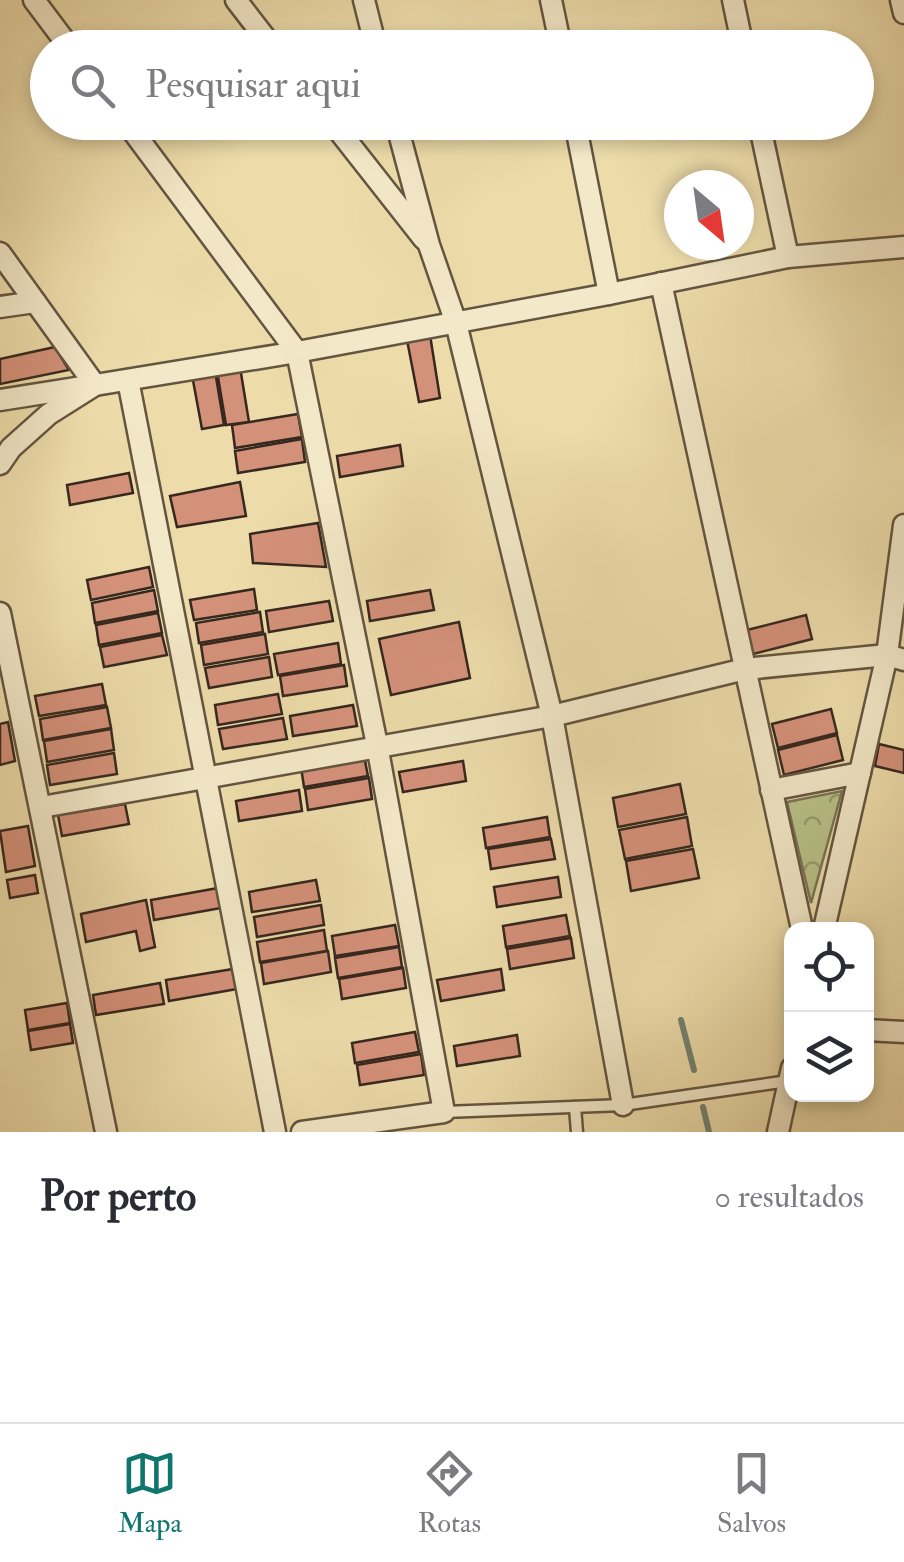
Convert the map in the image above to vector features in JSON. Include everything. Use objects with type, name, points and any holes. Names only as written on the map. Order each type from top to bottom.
[{"type":"street","points":[[34,0],[56,30]]},
{"type":"street","points":[[236,0],[259,30]]},
{"type":"street","points":[[364,0],[372,30]]},
{"type":"street","points":[[551,0],[557,30]]},
{"type":"street","points":[[733,0],[740,30]]},
{"type":"street","points":[[901,0],[904,13]]},
{"type":"street","points":[[139,140],[297,352],[377,745],[444,1112],[302,1132]]},
{"type":"street","points":[[346,140],[428,245]]},
{"type":"street","points":[[401,140],[428,245],[456,322],[552,716],[622,1104]]},
{"type":"street","points":[[579,140],[609,294]]},
{"type":"street","points":[[763,140],[788,257]]},
{"type":"street","points":[[0,400],[297,352],[788,257],[904,247]]},
{"type":"street","points":[[0,253],[95,385]]},
{"type":"street","points":[[661,283],[800,922]]},
{"type":"street","points":[[0,308],[36,302]]},
{"type":"street","points":[[128,380],[275,1132]]},
{"type":"street","points":[[0,464],[11,448],[49,414],[95,385]]},
{"type":"street","points":[[826,922],[860,773],[895,658],[904,525]]},
{"type":"street","points":[[0,614],[106,1132]]},
{"type":"street","points":[[42,807],[552,716],[745,670],[895,658]]},
{"type":"street","points":[[771,790],[860,773]]},
{"type":"street","points":[[874,1030],[904,1032]]},
{"type":"street","points":[[778,1132],[784,1102]]},
{"type":"lane","points":[[444,1112],[622,1104],[784,1075]]},
{"type":"lane","points":[[575,1107],[576,1132]]},
{"type":"green space","points":[[842,791],[811,903],[787,802]]},
{"type":"building","points":[[430,335],[440,398],[419,402],[407,340]]},
{"type":"building","points":[[55,347],[69,370],[0,384],[0,359]]},
{"type":"building","points":[[240,367],[249,422],[226,425],[217,371]]},
{"type":"building","points":[[215,371],[224,425],[202,429],[192,375]]},
{"type":"building","points":[[298,414],[302,437],[235,448],[232,425]]},
{"type":"building","points":[[302,439],[305,462],[238,473],[235,451]]},
{"type":"building","points":[[400,445],[403,466],[340,477],[337,456]]},
{"type":"building","points":[[129,473],[133,493],[70,505],[67,485]]},
{"type":"building","points":[[240,482],[246,516],[177,527],[170,496]]},
{"type":"building","points":[[318,523],[326,567],[253,563],[250,534]]},
{"type":"building","points":[[149,567],[153,587],[91,600],[87,580]]},
{"type":"building","points":[[254,589],[257,610],[194,620],[190,600]]},
{"type":"building","points":[[154,590],[158,611],[95,623],[92,603]]},
{"type":"building","points":[[430,590],[434,610],[370,621],[367,601]]},
{"type":"building","points":[[329,601],[333,621],[269,632],[266,611]]},
{"type":"building","points":[[260,612],[263,632],[199,643],[196,623]]},
{"type":"building","points":[[158,613],[162,633],[99,645],[96,625]]},
{"type":"building","points":[[806,615],[812,639],[753,654],[747,630]]},
{"type":"building","points":[[459,622],[470,678],[391,695],[379,639]]},
{"type":"building","points":[[265,634],[268,654],[204,665],[201,645]]},
{"type":"building","points":[[162,635],[167,655],[104,667],[100,647]]},
{"type":"building","points":[[338,643],[341,664],[278,675],[274,654]]},
{"type":"building","points":[[269,657],[272,677],[209,688],[205,668]]},
{"type":"building","points":[[344,665],[347,686],[283,696],[280,676]]},
{"type":"building","points":[[102,684],[106,705],[39,716],[35,696]]},
{"type":"building","points":[[278,694],[282,714],[218,725],[215,705]]},
{"type":"building","points":[[353,705],[357,726],[293,736],[290,716]]},
{"type":"building","points":[[107,707],[111,728],[43,740],[40,719]]},
{"type":"building","points":[[831,709],[837,733],[778,748],[772,724]]},
{"type":"building","points":[[283,718],[287,739],[223,749],[219,729]]},
{"type":"building","points":[[8,722],[15,761],[0,765],[0,724]]},
{"type":"building","points":[[111,729],[114,750],[47,762],[44,741]]},
{"type":"building","points":[[837,735],[843,760],[784,775],[778,750]]},
{"type":"building","points":[[879,744],[904,750],[904,773],[875,766]]},
{"type":"building","points":[[114,753],[117,774],[50,785],[47,765]]},
{"type":"building","points":[[364,756],[368,776],[304,787],[301,767]]},
{"type":"building","points":[[463,761],[466,781],[403,792],[399,772]]},
{"type":"building","points":[[369,778],[372,799],[308,810],[305,789]]},
{"type":"building","points":[[680,784],[686,814],[618,827],[613,798]]},
{"type":"building","points":[[299,790],[302,811],[239,821],[236,801]]},
{"type":"building","points":[[125,804],[129,824],[62,836],[58,815]]},
{"type":"building","points":[[547,817],[550,837],[486,848],[483,828]]},
{"type":"building","points":[[687,817],[692,846],[625,859],[619,830]]},
{"type":"building","points":[[28,826],[35,866],[6,872],[0,831]]},
{"type":"building","points":[[551,839],[555,859],[491,869],[488,849]]},
{"type":"building","points":[[693,849],[699,878],[631,891],[626,861]]},
{"type":"building","points":[[35,875],[38,893],[10,898],[7,880]]},
{"type":"building","points":[[558,877],[561,897],[497,907],[494,887]]},
{"type":"building","points":[[316,880],[320,901],[252,912],[249,892]]},
{"type":"building","points":[[218,888],[221,908],[154,920],[151,900]]},
{"type":"building","points":[[146,900],[155,947],[140,951],[136,931],[86,942],[81,914]]},
{"type":"building","points":[[321,905],[324,925],[257,937],[254,917]]},
{"type":"building","points":[[566,915],[570,936],[506,947],[503,926]]},
{"type":"building","points":[[395,925],[399,946],[335,956],[332,936]]},
{"type":"building","points":[[324,930],[327,951],[260,962],[257,942]]},
{"type":"building","points":[[571,938],[574,958],[510,969],[507,949]]},
{"type":"building","points":[[399,947],[402,967],[338,978],[335,958]]},
{"type":"building","points":[[328,951],[331,972],[264,984],[261,963]]},
{"type":"building","points":[[403,968],[406,988],[342,999],[339,979]]},
{"type":"building","points":[[233,969],[237,989],[169,1001],[166,980]]},
{"type":"building","points":[[501,969],[504,990],[441,1001],[437,980]]},
{"type":"building","points":[[160,983],[164,1004],[96,1015],[93,995]]},
{"type":"building","points":[[67,1003],[70,1023],[28,1030],[25,1010]]},
{"type":"building","points":[[70,1024],[73,1043],[31,1050],[28,1031]]},
{"type":"building","points":[[415,1032],[419,1052],[355,1063],[352,1043]]},
{"type":"building","points":[[517,1035],[520,1056],[457,1066],[454,1046]]},
{"type":"building","points":[[421,1054],[424,1075],[360,1085],[357,1065]]},
{"type":"waterway","points":[[681,1020],[694,1070]]},
{"type":"waterway","points":[[703,1107],[709,1132]]}]
